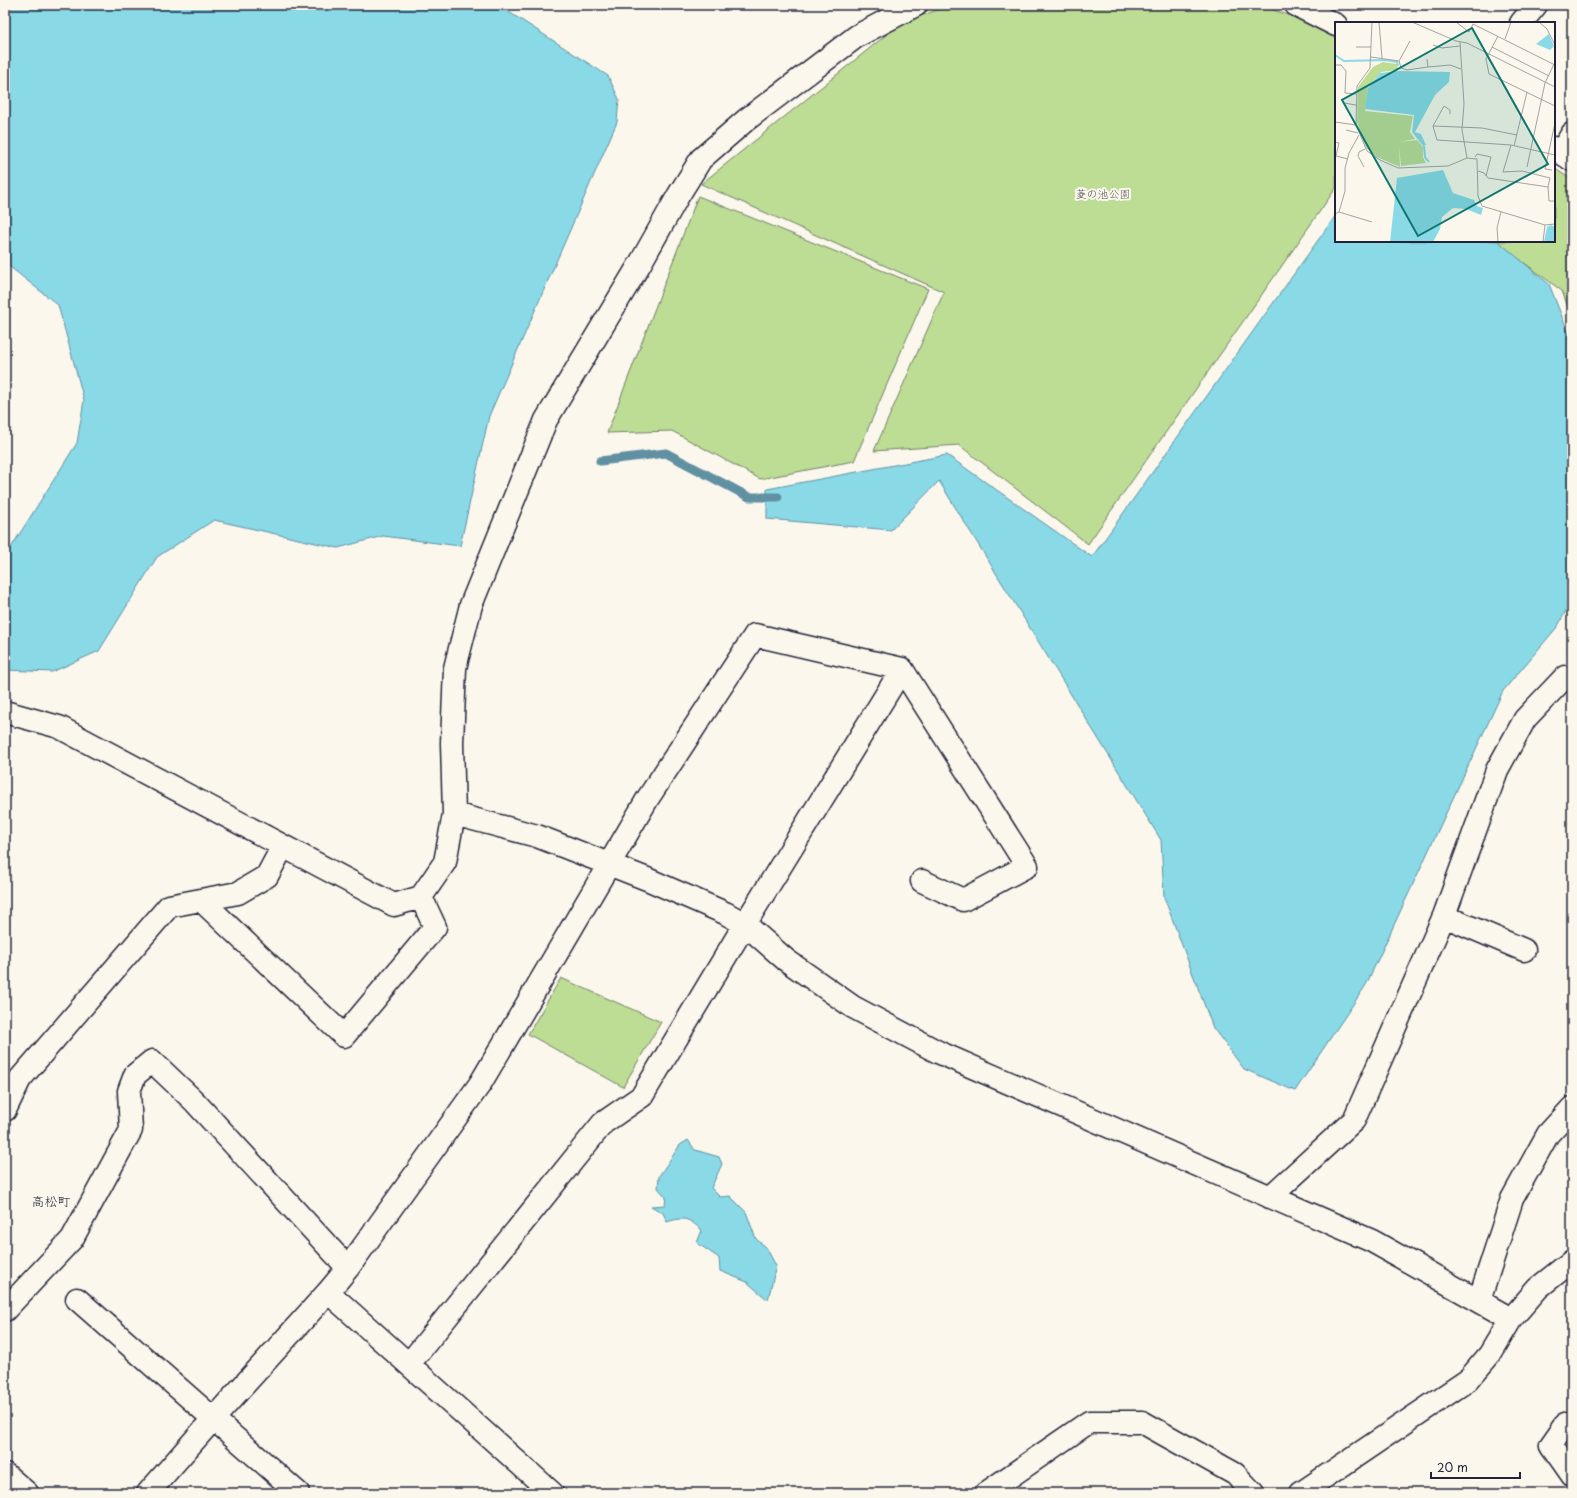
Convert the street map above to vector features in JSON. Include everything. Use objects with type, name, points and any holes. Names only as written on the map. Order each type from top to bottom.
[{"type":"street","points":[[5,712],[59,727],[394,905],[421,897],[445,862],[454,814],[452,743],[455,668],[471,605],[546,420],[701,159],[746,120],[857,36],[916,5]]},
{"type":"street","points":[[1296,5],[1335,24]]},
{"type":"street","points":[[1522,22],[1536,5]]},
{"type":"street","points":[[148,1493],[348,1268],[480,1084],[648,798],[755,635],[902,669],[1028,866],[963,900],[922,881]]},
{"type":"street","points":[[408,1364],[603,1123],[642,1096],[745,924],[902,669]]},
{"type":"street","points":[[1270,1196],[1354,1120],[1444,916],[1498,770],[1525,719],[1565,677],[1572,679]]},
{"type":"street","points":[[454,814],[537,836],[609,864],[725,913],[745,924],[786,960],[853,1007],[938,1052],[1372,1241],[1511,1319]]},
{"type":"street","points":[[5,1110],[20,1079],[169,906],[238,893],[267,876],[283,846]]},
{"type":"street","points":[[201,900],[344,1036],[435,927],[421,897]]},
{"type":"street","points":[[1444,916],[1524,950]]},
{"type":"street","points":[[5,1310],[72,1239],[131,1130],[129,1091],[135,1075],[152,1061],[194,1101],[348,1268]]},
{"type":"street","points":[[1479,1301],[1512,1199],[1548,1134],[1572,1108]]},
{"type":"street","points":[[1301,1493],[1468,1380],[1490,1354],[1511,1319],[1538,1288],[1572,1261]]},
{"type":"street","points":[[328,1292],[552,1493]]},
{"type":"street","points":[[77,1299],[298,1493]]},
{"type":"street","points":[[986,1493],[1089,1422],[1142,1422],[1235,1474],[1253,1493]]},
{"type":"street","points":[[1572,1423],[1565,1425],[1551,1446],[1572,1475]]},
{"type":"street","points":[[5,1474],[27,1493]]},
{"type":"green space","name":"菱の池公園","points":[[951,5],[1260,5],[1310,23],[1335,36],[1335,189],[1088,544],[959,445],[874,451],[944,292],[701,184],[901,23]]},
{"type":"green space","points":[[1555,169],[1572,180],[1572,319],[1562,291],[1496,242],[1555,242]]},
{"type":"green space","points":[[698,196],[928,289],[854,461],[760,479],[672,431],[607,433]]},
{"type":"green space","points":[[561,978],[661,1022],[623,1087],[528,1034]]},
{"type":"water","points":[[5,5],[498,5],[608,76],[619,99],[617,122],[489,416],[460,546],[383,536],[338,548],[214,520],[157,557],[99,651],[52,672],[5,670],[5,557],[77,443],[84,400],[58,305],[5,263]]},
{"type":"water","points":[[1335,216],[1335,242],[1499,242],[1549,284],[1572,342],[1572,599],[1558,626],[1503,691],[1366,985],[1295,1091],[1244,1069],[1213,1028],[1164,897],[1161,840],[939,481],[891,530],[767,519],[767,489],[947,455],[1092,557]]},
{"type":"water","points":[[688,1140],[695,1150],[719,1157],[722,1164],[711,1188],[720,1197],[730,1196],[746,1212],[756,1239],[766,1247],[776,1266],[768,1300],[747,1282],[720,1271],[719,1258],[697,1243],[702,1230],[690,1221],[683,1219],[667,1222],[663,1213],[651,1206],[665,1205],[666,1197],[658,1188],[659,1176],[680,1145]]},
{"type":"waterway","points":[[600,461],[666,453],[749,497],[778,497]]},
{"type":"district","name":"高松町","points":[[51,1200]]}]
